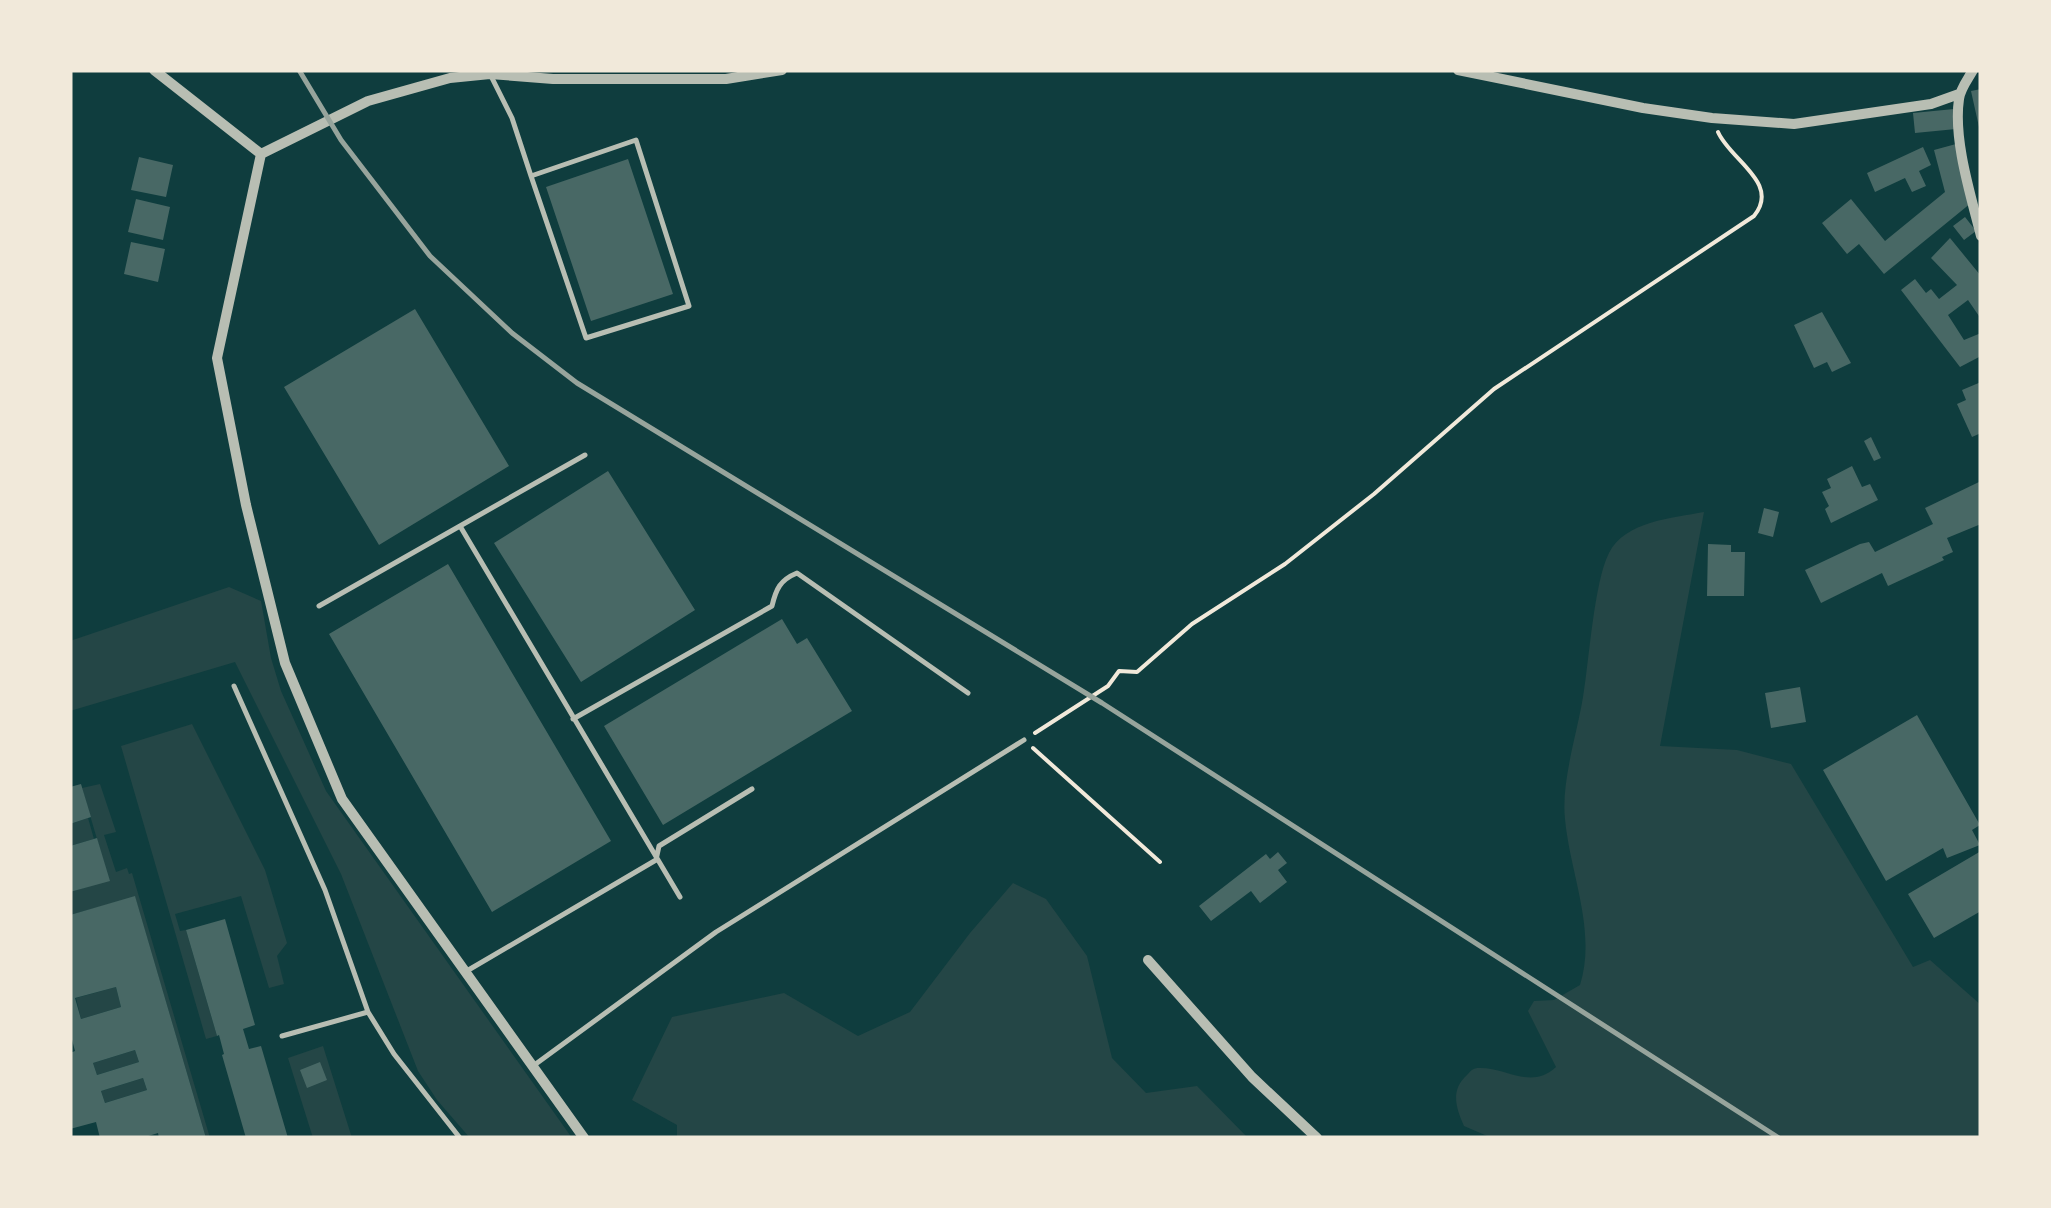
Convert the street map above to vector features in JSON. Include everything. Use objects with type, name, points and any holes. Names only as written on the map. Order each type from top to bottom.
[{"type":"street","points":[[154,70],[262,154]]},
{"type":"street","points":[[262,154],[368,100],[450,78],[490,72],[554,79],[726,79],[782,70]]},
{"type":"street","points":[[1458,70],[1643,108],[1794,124],[1930,104],[1959,94]]},
{"type":"street","points":[[1973,70],[1959,94],[1958,115],[1965,172],[1981,236]]},
{"type":"street","points":[[262,154],[217,358],[246,506],[285,663],[342,799],[584,1138]]},
{"type":"street","points":[[1148,960],[1252,1077],[1317,1138]]},
{"type":"lane","points":[[490,72],[512,118],[531,176],[586,338],[688,306],[636,140],[531,176]]},
{"type":"lane","points":[[319,606],[585,455]]},
{"type":"lane","points":[[460,526],[680,897]]},
{"type":"lane","points":[[574,719],[772,606],[784,578],[796,573],[968,692]]},
{"type":"lane","points":[[234,686],[324,890],[368,1012],[394,1054],[460,1138]]},
{"type":"lane","points":[[532,1066],[716,932],[1024,740]]},
{"type":"lane","points":[[466,972],[656,860],[659,846],[752,789]]},
{"type":"lane","points":[[282,1036],[368,1012]]},
{"type":"path","points":[[1160,862],[1024,740],[1108,686],[1119,672],[1136,672],[1192,624],[1286,564],[1374,494],[1494,389],[1754,216],[1763,198],[1761,187],[1725,147],[1712,118]]},
{"type":"shaded area","points":[[1704,512],[1660,746],[1737,750],[1791,764],[1913,967],[1930,960],[1981,1005],[1981,1138],[1492,1138],[1464,1126],[1456,1093],[1472,1070],[1538,1077],[1556,1067],[1528,1011],[1534,1001],[1554,1000],[1580,985],[1586,944],[1564,805],[1596,602],[1609,553],[1616,542],[1638,528]]},
{"type":"shaded area","points":[[229,587],[261,601],[281,691],[326,791],[572,1138],[470,1138],[437,1100],[418,1071],[341,874],[235,662],[70,711],[70,641]]},
{"type":"shaded area","points":[[192,724],[265,870],[287,943],[277,956],[284,984],[269,988],[241,896],[175,914],[180,931],[186,930],[217,1036],[206,1039],[121,746]]},
{"type":"shaded area","points":[[100,784],[116,832],[104,835],[116,872],[127,868],[132,873],[210,1138],[206,1138],[135,897],[70,915],[70,892],[109,880],[82,788]]},
{"type":"shaded area","points":[[88,818],[94,839],[70,846],[70,824]]},
{"type":"shaded area","points":[[1013,883],[1046,899],[1087,956],[1112,1058],[1146,1093],[1197,1086],[1248,1138],[677,1138],[677,1125],[632,1100],[672,1017],[784,993],[858,1036],[910,1012]]},
{"type":"shaded area","points":[[116,987],[121,1007],[81,1019],[76,998]]},
{"type":"shaded area","points":[[323,1046],[352,1138],[313,1138],[288,1058]]},
{"type":"shaded area","points":[[135,1050],[139,1062],[97,1075],[93,1063]]},
{"type":"shaded area","points":[[143,1078],[147,1090],[105,1103],[101,1091]]},
{"type":"building","points":[[1981,89],[1981,126],[1979,127],[1971,91]]},
{"type":"building","points":[[1954,109],[1956,129],[1915,133],[1913,113]]},
{"type":"building","points":[[1956,144],[1971,203],[1884,274],[1859,244],[1847,254],[1822,223],[1851,199],[1885,241],[1945,192],[1934,150]]},
{"type":"building","points":[[1923,147],[1931,165],[1919,171],[1926,186],[1912,192],[1905,178],[1875,192],[1867,173]]},
{"type":"building","points":[[139,157],[173,165],[166,197],[131,190]]},
{"type":"building","points":[[628,159],[673,294],[591,321],[546,187]]},
{"type":"building","points":[[136,199],[170,207],[163,240],[128,232]]},
{"type":"building","points":[[1965,217],[1976,231],[1964,240],[1953,226]]},
{"type":"building","points":[[1950,238],[1981,276],[1981,319],[1968,300],[1948,315],[1964,340],[1981,333],[1981,356],[1960,367],[1901,290],[1915,279],[1926,293],[1931,289],[1939,299],[1957,285],[1931,258]]},
{"type":"building","points":[[131,242],[165,249],[158,282],[124,274]]},
{"type":"building","points":[[415,309],[509,466],[379,545],[284,387]]},
{"type":"building","points":[[1822,312],[1851,363],[1832,372],[1827,362],[1814,368],[1794,325]]},
{"type":"building","points":[[1981,382],[1981,433],[1972,437],[1957,404],[1966,400],[1962,390]]},
{"type":"building","points":[[1871,437],[1881,458],[1874,461],[1864,441]]},
{"type":"building","points":[[1852,466],[1862,487],[1870,484],[1878,500],[1831,523],[1822,492],[1831,488],[1827,479]]},
{"type":"building","points":[[608,471],[695,610],[581,682],[494,543]]},
{"type":"building","points":[[1979,482],[1981,524],[1947,538],[1953,552],[1942,557],[1944,560],[1888,586],[1882,573],[1821,603],[1805,570],[1860,544],[1869,542],[1875,552],[1933,524],[1925,508]]},
{"type":"building","points":[[1764,508],[1779,512],[1773,537],[1758,533]]},
{"type":"building","points":[[1708,544],[1731,545],[1731,552],[1745,552],[1744,596],[1707,596]]},
{"type":"building","points":[[448,564],[611,841],[492,912],[329,634]]},
{"type":"building","points":[[782,619],[797,644],[807,638],[852,711],[663,825],[604,726]]},
{"type":"building","points":[[1800,687],[1806,722],[1771,728],[1765,693]]},
{"type":"building","points":[[1917,715],[1980,825],[1972,830],[1980,845],[1947,858],[1943,848],[1886,881],[1823,770]]},
{"type":"building","points":[[81,784],[91,817],[70,824],[70,787]]},
{"type":"building","points":[[97,838],[110,881],[70,892],[70,846]]},
{"type":"building","points":[[1981,851],[1981,911],[1934,938],[1908,894]]},
{"type":"building","points":[[1278,852],[1287,863],[1278,870],[1287,882],[1260,903],[1251,891],[1211,921],[1199,906],[1266,854],[1270,859]]},
{"type":"building","points":[[135,896],[206,1138],[159,1138],[158,1133],[142,1138],[100,1138],[96,1122],[70,1129],[70,1053],[75,1051],[70,1032],[70,915]],"holes":[[[116,987],[121,1007],[81,1019],[75,998]],[[135,1050],[139,1062],[97,1075],[93,1063]],[[143,1078],[147,1090],[105,1103],[101,1091]]]},
{"type":"building","points":[[225,919],[255,1025],[243,1029],[249,1049],[261,1046],[288,1138],[246,1138],[186,930]]},
{"type":"building","points":[[320,1062],[327,1080],[307,1088],[300,1070]]},
{"type":"railway","points":[[299,70],[341,140],[430,256],[512,333],[577,383],[1102,703],[1779,1138]]}]
